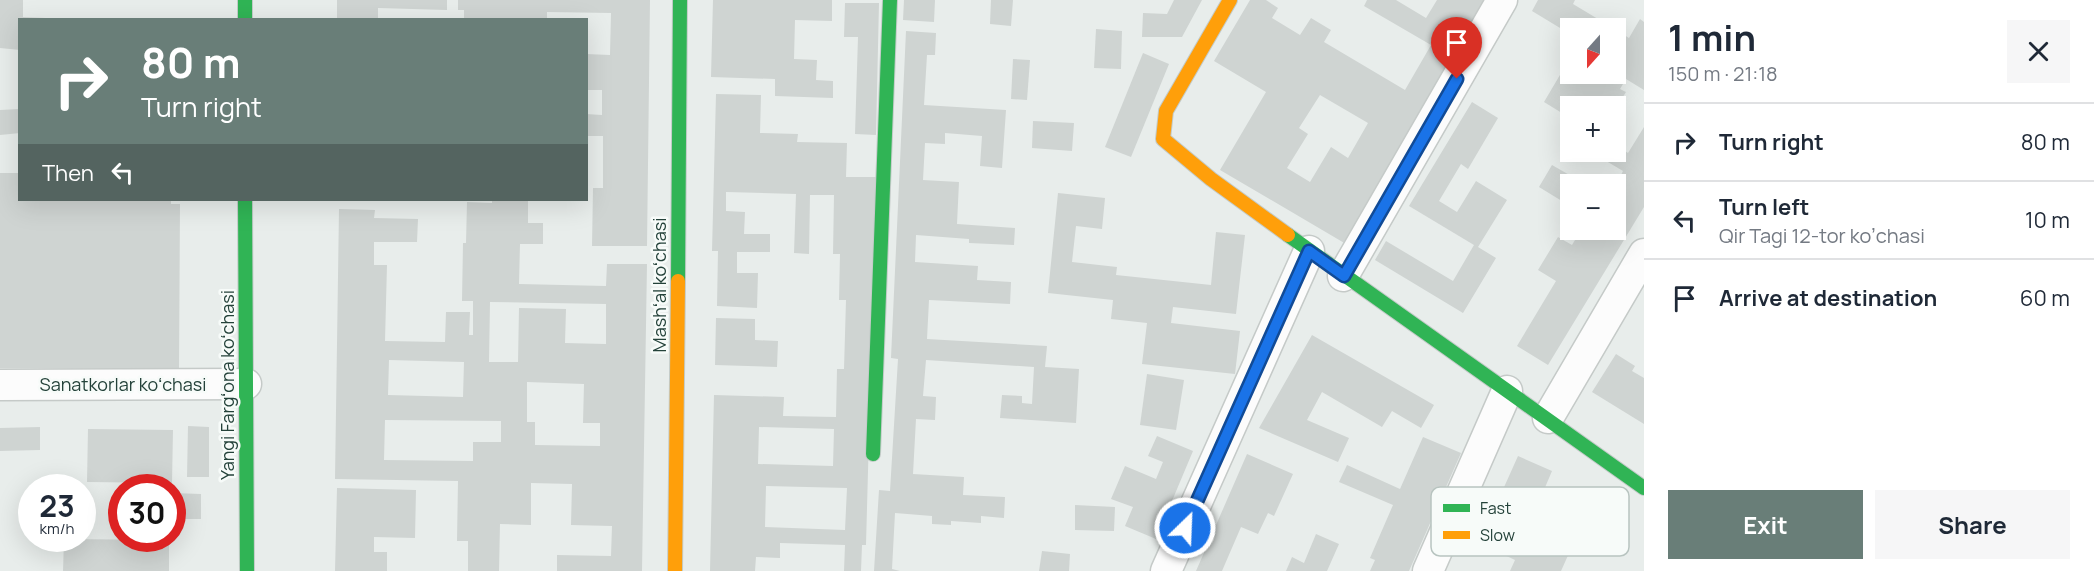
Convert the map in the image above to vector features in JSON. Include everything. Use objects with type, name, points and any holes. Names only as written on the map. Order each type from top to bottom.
[{"type":"street","points":[[245,0],[245,18]]},
{"type":"street","name":"Mashʻal koʻchasi","points":[[675,571],[680,0]]},
{"type":"street","points":[[873,454],[890,0]]},
{"type":"street","points":[[1230,0],[1166,111],[1163,139],[1184,159],[1309,251],[1644,488]]},
{"type":"street","points":[[1344,276],[1502,0]]},
{"type":"street","name":"Yangi Fargʻona koʻchasi","points":[[245,201],[247,571]]},
{"type":"street","points":[[1166,571],[1309,251]]},
{"type":"street","points":[[1548,418],[1644,254]]},
{"type":"street","name":"Sanatkorlar koʻchasi","points":[[0,385],[246,384]]},
{"type":"street","points":[[1465,487],[1507,391]]},
{"type":"street","points":[[1428,571],[1435,556]]},
{"type":"building","points":[[0,0],[23,0],[23,17],[46,18],[18,18],[18,50],[0,48]]},
{"type":"building","points":[[337,0],[447,0],[447,10],[378,8],[378,18],[337,18]]},
{"type":"building","points":[[458,0],[650,0],[647,246],[592,246],[593,188],[603,188],[603,136],[588,136],[588,114],[602,115],[602,90],[588,90],[588,54],[610,55],[611,13],[547,12],[547,18],[464,18],[464,10],[458,10]]},
{"type":"building","points":[[713,0],[832,0],[832,21],[795,20],[794,59],[817,60],[816,80],[833,81],[833,98],[775,96],[775,79],[711,77]]},
{"type":"building","points":[[904,0],[935,0],[934,22],[903,20]]},
{"type":"building","points":[[991,0],[1013,0],[1011,26],[990,24]]},
{"type":"building","points":[[1174,0],[1202,0],[1182,37],[1142,37],[1143,13],[1167,14]]},
{"type":"building","points":[[1250,0],[1266,0],[1278,8],[1272,18],[1300,35],[1311,18],[1331,30],[1324,42],[1405,90],[1431,45],[1364,6],[1367,0],[1396,0],[1426,18],[1437,0],[1491,0],[1346,244],[1220,170],[1266,92],[1214,61]],"holes":[[[1320,95],[1368,123],[1348,158],[1331,147],[1310,182],[1287,168],[1308,134],[1299,128]]]},
{"type":"building","points":[[1538,0],[1575,0],[1573,4],[1596,18],[1560,18],[1560,28],[1532,11]]},
{"type":"building","points":[[845,3],[879,3],[876,135],[855,134],[858,37],[844,37]]},
{"type":"building","points":[[1640,19],[1644,22],[1644,90],[1626,79],[1626,36],[1629,38]]},
{"type":"building","points":[[1096,29],[1122,31],[1121,69],[1094,68]]},
{"type":"building","points":[[906,31],[936,33],[935,55],[927,55],[924,105],[1006,110],[1002,168],[980,166],[982,136],[945,133],[945,144],[925,143],[923,180],[959,182],[957,224],[1015,228],[1014,245],[969,243],[969,239],[916,235],[915,262],[978,266],[977,280],[1011,282],[1010,304],[929,300],[927,339],[1047,346],[1045,367],[1079,369],[1076,423],[1000,418],[1002,395],[1022,396],[1022,403],[1032,404],[1034,367],[926,360],[923,396],[936,397],[935,420],[916,419],[913,474],[964,477],[963,495],[1005,497],[1004,518],[981,516],[981,523],[951,521],[951,525],[932,524],[932,516],[895,513],[892,569],[900,571],[874,571],[879,490],[890,491],[898,359],[891,358]]},
{"type":"building","points":[[1143,53],[1169,64],[1131,157],[1105,147]]},
{"type":"building","points":[[1013,59],[1030,60],[1027,100],[1011,99]]},
{"type":"building","points":[[1560,75],[1560,84],[1623,84],[1620,89],[1626,92],[1623,96],[1560,96],[1560,112],[1544,102]]},
{"type":"building","points":[[716,94],[761,95],[760,133],[798,134],[797,142],[847,143],[846,177],[876,177],[866,545],[862,545],[861,571],[844,571],[845,545],[780,543],[780,558],[756,557],[755,571],[710,571],[714,395],[784,397],[783,416],[836,417],[837,369],[844,369],[846,300],[839,300],[840,254],[833,254],[834,195],[810,195],[809,254],[794,253],[796,194],[726,192],[726,211],[745,212],[744,234],[770,234],[770,252],[737,252],[737,273],[758,273],[757,308],[717,306],[718,251],[712,251]],"holes":[[[759,427],[834,429],[833,466],[758,464]],[[766,486],[847,488],[845,530],[765,527]]]},
{"type":"building","points":[[1472,102],[1498,118],[1468,169],[1461,164],[1439,201],[1457,212],[1476,181],[1507,200],[1478,247],[1496,258],[1463,313],[1375,260],[1386,241],[1453,281],[1474,245],[1409,206]]},
{"type":"building","points":[[18,109],[18,133],[0,135],[0,110]]},
{"type":"building","points":[[1033,121],[1074,123],[1072,151],[1032,148]]},
{"type":"building","points":[[1644,127],[1644,207],[1626,237],[1626,174],[1622,174],[1623,171],[1608,162],[1626,162],[1626,152],[1628,153]]},
{"type":"building","points":[[1552,165],[1568,174],[1560,174],[1560,200],[1539,187]]},
{"type":"building","points":[[0,173],[18,173],[18,201],[171,201],[171,204],[180,204],[179,369],[0,368]]},
{"type":"building","points":[[1058,193],[1105,198],[1102,229],[1076,226],[1072,262],[1117,267],[1116,275],[1211,285],[1216,232],[1245,235],[1236,314],[1173,307],[1171,323],[1240,331],[1235,374],[1142,364],[1147,323],[1111,319],[1113,300],[1048,293]]},
{"type":"building","points":[[528,201],[528,223],[543,223],[543,244],[520,244],[519,284],[606,286],[607,264],[647,264],[642,571],[557,571],[557,555],[611,556],[612,526],[571,525],[572,484],[531,483],[531,525],[500,524],[499,571],[468,571],[468,541],[457,541],[458,481],[335,479],[339,209],[375,210],[374,218],[418,219],[417,242],[374,242],[374,265],[387,265],[385,341],[445,342],[446,312],[470,312],[469,335],[473,335],[473,301],[462,301],[463,243],[466,243],[467,202]],"holes":[[[490,302],[606,304],[606,344],[565,343],[566,309],[519,308],[518,362],[489,362]],[[389,360],[464,362],[463,397],[388,395]],[[527,382],[584,384],[583,423],[600,423],[600,446],[535,445],[535,422],[527,422]],[[385,420],[501,421],[501,442],[473,442],[473,461],[384,460]]]},
{"type":"building","points":[[1558,237],[1572,245],[1575,240],[1624,240],[1548,365],[1517,346],[1556,281],[1538,270]]},
{"type":"building","points":[[716,318],[755,319],[755,340],[778,341],[777,367],[715,365]]},
{"type":"building","points":[[1312,335],[1434,405],[1421,428],[1392,411],[1382,427],[1322,392],[1307,420],[1349,438],[1338,462],[1259,428]]},
{"type":"building","points":[[1616,354],[1635,366],[1632,371],[1644,378],[1644,424],[1592,392]]},
{"type":"building","points":[[1147,374],[1184,380],[1176,430],[1140,425]]},
{"type":"building","points":[[188,426],[209,427],[209,477],[187,477]]},
{"type":"building","points":[[40,427],[40,450],[0,451],[0,428]]},
{"type":"building","points":[[88,429],[173,430],[172,474],[108,474],[108,482],[96,482],[96,474],[87,474]]},
{"type":"building","points":[[1157,436],[1193,451],[1156,539],[1125,526],[1133,507],[1111,499],[1125,466],[1156,479],[1163,462],[1148,456]]},
{"type":"building","points":[[1423,437],[1461,453],[1446,487],[1431,487],[1431,521],[1409,571],[1370,571],[1375,560],[1370,558],[1393,505],[1339,482],[1347,465],[1400,489]]},
{"type":"building","points":[[1247,454],[1293,474],[1274,516],[1268,513],[1258,534],[1241,527],[1222,571],[1196,571]]},
{"type":"building","points":[[1518,456],[1552,471],[1545,487],[1504,487]]},
{"type":"building","points":[[337,488],[416,490],[415,538],[374,537],[374,552],[387,552],[387,571],[335,571]]},
{"type":"building","points":[[186,493],[201,494],[201,519],[186,519]]},
{"type":"building","points":[[1075,505],[1115,507],[1114,531],[1075,530]]},
{"type":"building","points":[[1316,534],[1339,544],[1327,571],[1286,571],[1292,557],[1304,563]]},
{"type":"building","points":[[96,539],[108,539],[108,552],[169,552],[169,571],[63,571],[64,552],[96,552]]},
{"type":"building","points":[[1042,551],[1070,554],[1069,571],[1039,571]]},
{"type":"building","points":[[1507,556],[1568,556],[1561,571],[1510,571],[1515,560]]},
{"type":"traffic: fast","points":[[245,0],[245,18]]},
{"type":"traffic: fast","points":[[678,281],[680,0]]},
{"type":"traffic: fast","points":[[873,454],[890,0]]},
{"type":"traffic: fast","points":[[245,201],[247,571]]},
{"type":"traffic: fast","points":[[1288,235],[1644,488]]},
{"type":"traffic: slow","points":[[1230,0],[1166,111],[1163,139],[1211,179],[1288,235]]},
{"type":"traffic: slow","points":[[675,571],[678,281]]},
{"type":"route","points":[[1185,528],[1309,251],[1344,276],[1457,79]]}]
